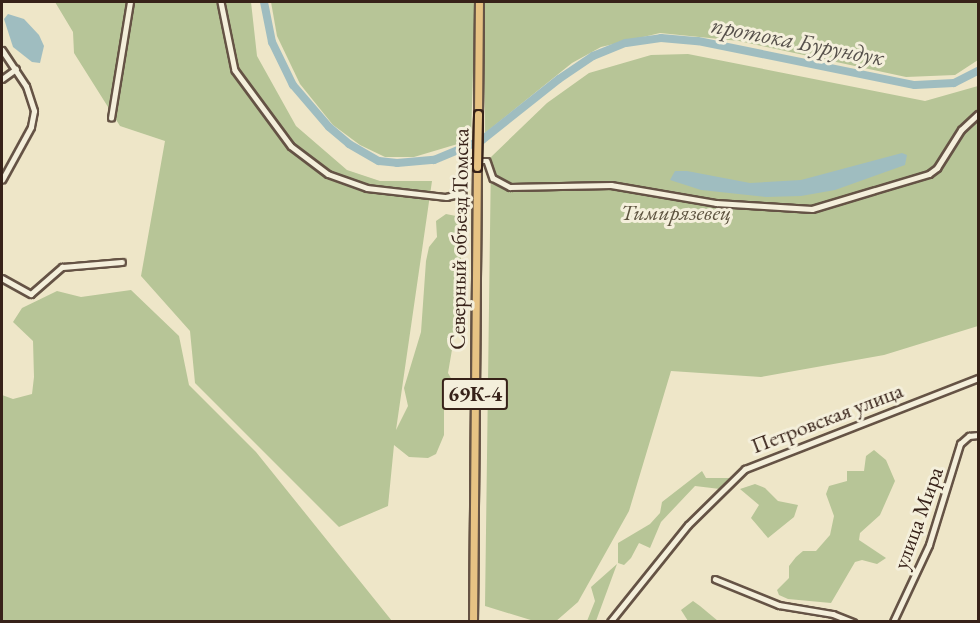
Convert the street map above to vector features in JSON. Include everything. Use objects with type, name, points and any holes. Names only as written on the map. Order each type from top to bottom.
[{"type":"main road","name":"Северный объезд Томска","points":[[473,621],[479,2]]},
{"type":"street","points":[[111,118],[130,2]]},
{"type":"street","points":[[221,2],[235,70],[291,146],[328,174],[367,188],[446,198],[463,194]]},
{"type":"street","points":[[2,50],[16,69],[32,102],[33,119],[2,180]]},
{"type":"street","points":[[2,79],[16,69]]},
{"type":"street","points":[[469,161],[487,161],[495,180],[510,187],[611,185],[716,202],[812,209],[928,174],[937,168],[961,130],[978,114]]},
{"type":"street","points":[[2,278],[31,294],[62,267],[122,261]]},
{"type":"street","name":"Петровская улица","points":[[610,621],[688,525],[745,469],[978,378]]},
{"type":"street","name":"улица Мира","points":[[893,621],[929,545],[960,444],[969,436],[978,435]]},
{"type":"street","points":[[715,579],[779,605],[853,621]]},
{"type":"green space","points":[[55,2],[251,2],[257,56],[296,126],[347,170],[380,181],[432,181],[396,430],[408,406],[404,388],[421,332],[426,261],[429,247],[437,237],[436,221],[446,214],[461,217],[461,297],[448,373],[452,380],[444,409],[444,435],[436,454],[428,458],[409,457],[394,445],[388,506],[339,527],[195,383],[190,331],[141,276],[165,141],[120,126],[74,53],[73,32]]},
{"type":"green space","points":[[271,2],[475,2],[471,140],[414,157],[385,157],[360,145],[333,125],[300,84],[277,36]]},
{"type":"green space","points":[[483,2],[978,2],[978,60],[955,75],[906,77],[739,41],[660,33],[601,47],[572,63],[485,133]]},
{"type":"green space","name":"Тимирязевец","points":[[688,54],[925,101],[978,86],[978,326],[884,355],[761,377],[671,371],[629,511],[578,602],[555,622],[534,621],[485,606],[491,157],[547,103],[589,73],[651,55]]},
{"type":"green space","points":[[131,290],[179,336],[189,385],[256,452],[392,621],[2,621],[2,395],[13,399],[32,394],[34,377],[33,341],[13,322],[22,308],[57,291],[81,297]]},
{"type":"green space","points":[[874,450],[886,460],[895,481],[880,515],[860,533],[859,540],[886,558],[877,564],[862,560],[855,562],[831,603],[788,599],[779,595],[777,590],[789,578],[789,566],[796,557],[803,551],[816,551],[830,535],[834,516],[826,494],[829,486],[847,481],[847,471],[864,471],[866,456]]},
{"type":"green space","points":[[702,471],[706,478],[731,478],[720,489],[695,486],[661,522],[650,548],[639,543],[631,558],[624,565],[618,563],[618,543],[650,524],[660,513],[662,502]]},
{"type":"green space","points":[[755,484],[765,488],[778,501],[798,505],[794,517],[768,538],[751,518],[759,505],[740,489]]},
{"type":"green space","points":[[617,564],[596,621],[587,621],[595,601],[591,587]]},
{"type":"green space","points":[[693,601],[718,621],[688,621],[681,610]]},
{"type":"water","points":[[8,14],[24,19],[39,35],[44,46],[40,63],[32,62],[13,47],[4,19]]},
{"type":"water","points":[[902,153],[907,155],[905,165],[835,190],[801,196],[766,197],[701,190],[670,180],[675,171],[687,171],[750,183],[801,180]]},
{"type":"waterway","name":"протока Бурундук","points":[[264,2],[272,42],[293,85],[329,127],[349,144],[379,161],[397,163],[434,160],[482,140],[559,79],[593,56],[626,43],[661,38],[698,41],[915,85],[954,83],[978,71]]}]
